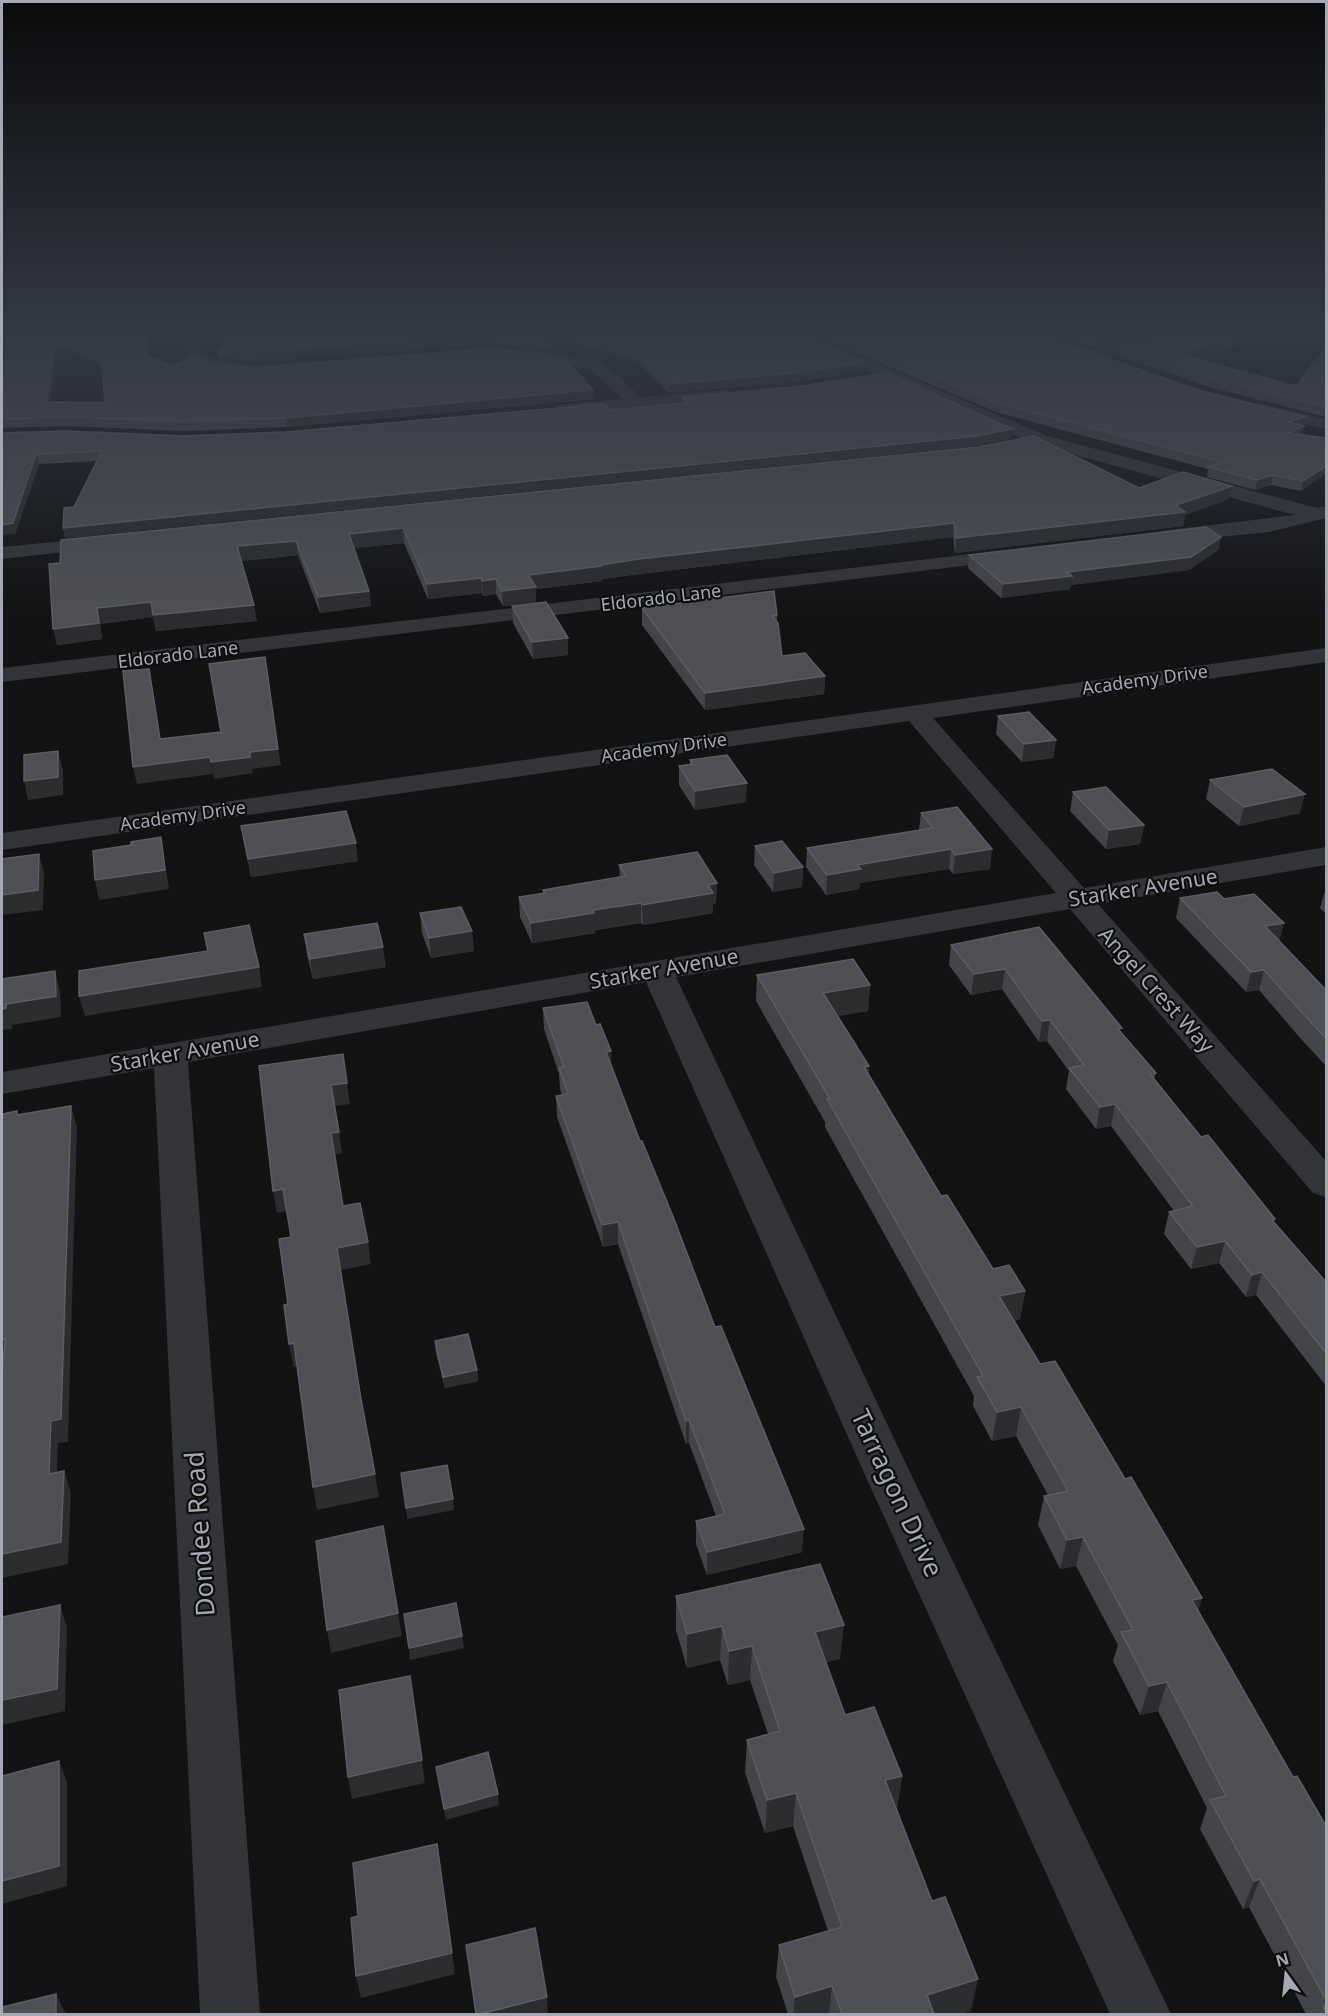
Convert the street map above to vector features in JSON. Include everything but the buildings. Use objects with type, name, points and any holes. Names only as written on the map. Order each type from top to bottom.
[{"type":"street","points":[[1011,427],[1041,440],[1323,514]]},
{"type":"street","points":[[1011,446],[1041,440]]},
{"type":"street","points":[[1144,539],[1285,522],[1323,514]]},
{"type":"street","points":[[2,553],[124,541]]},
{"type":"street","name":"Eldorado Lane","points":[[2,675],[1038,552]]},
{"type":"street","name":"Academy Drive","points":[[2,842],[1326,655]]},
{"type":"street","name":"Angel Crest Way","points":[[915,713],[1326,1184]]},
{"type":"street","name":"Starker Avenue","points":[[2,1083],[1326,856]]},
{"type":"street","name":"Tarragon Drive","points":[[657,970],[884,1466],[1141,2014]]},
{"type":"street","name":"Dondee Road","points":[[170,1053],[230,2014]]}]
